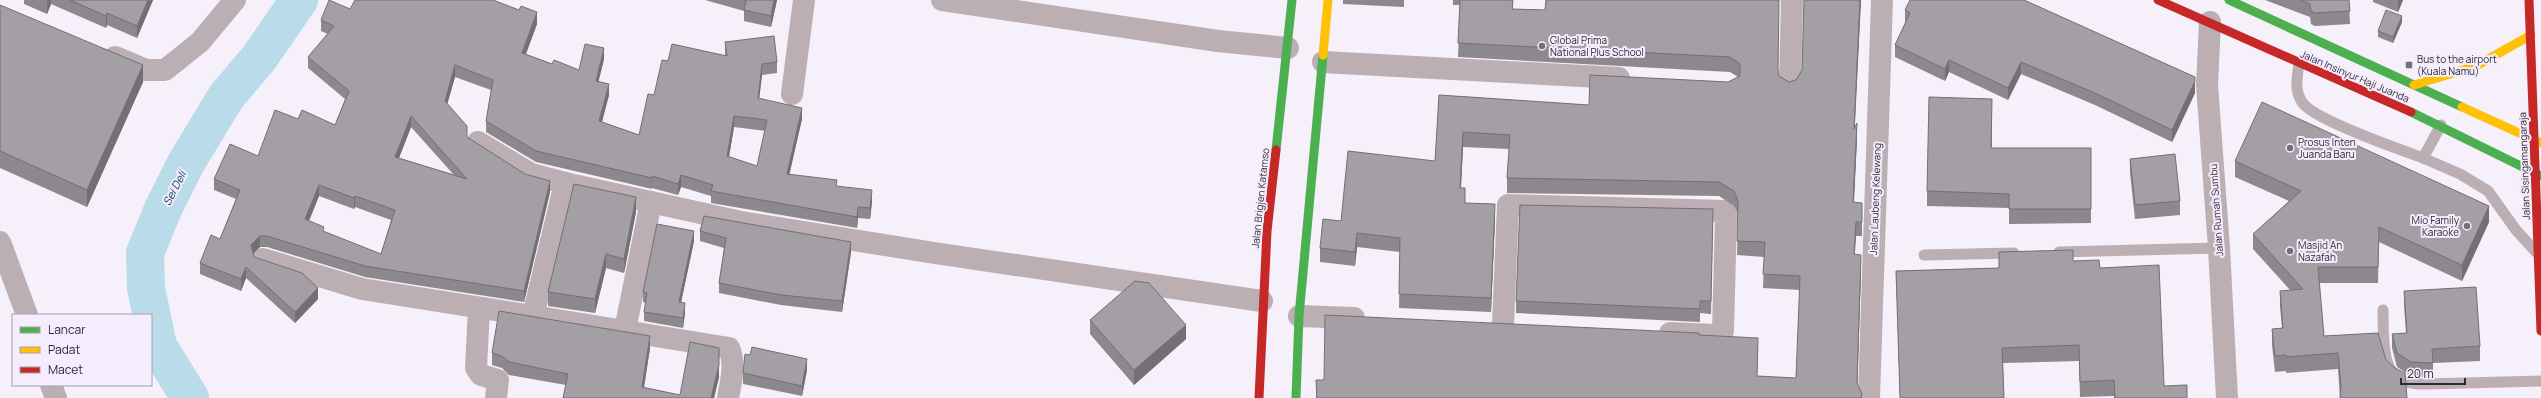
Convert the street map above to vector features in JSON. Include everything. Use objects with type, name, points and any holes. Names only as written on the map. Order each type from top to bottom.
[{"type":"main road","name":"Jalan Brigjen Katamso","points":[[1259,398],[1262,301],[1267,231],[1292,0]]},
{"type":"main road","points":[[1296,398],[1299,316],[1328,0]]},
{"type":"main road","name":"Jalan Insinyur Haji Juanda","points":[[2158,0],[2210,22],[2299,64],[2441,125],[2538,174]]},
{"type":"main road","name":"Jalan Insinyur Haji Juanda","points":[[2229,0],[2538,142]]},
{"type":"main road","name":"Jalan Sisingamangaraja","points":[[2530,0],[2538,142],[2538,254],[2541,331]]},
{"type":"main road","points":[[2414,85],[2456,75],[2496,58],[2531,34]]},
{"type":"street","points":[[95,48],[146,70],[165,70],[200,42],[235,0]]},
{"type":"street","points":[[792,94],[804,0]]},
{"type":"street","points":[[942,0],[1218,41],[1288,48]]},
{"type":"street","points":[[1790,84],[1792,0]]},
{"type":"street","name":"Jalan Laubeng Kelewang","points":[[1869,398],[1882,0]]},
{"type":"street","name":"Jalan Rumah Sumbu","points":[[2210,22],[2200,82],[2219,248],[2227,398]]},
{"type":"street","points":[[1323,62],[1637,79]]},
{"type":"street","points":[[478,142],[531,174],[757,225],[1262,301]]},
{"type":"street","points":[[533,316],[566,183]]},
{"type":"street","points":[[625,330],[651,202]]},
{"type":"street","points":[[1503,325],[1508,205],[1724,211],[1726,215],[1723,330],[1715,335],[1652,332]]},
{"type":"street","points":[[0,242],[27,314]]},
{"type":"street","points":[[263,259],[362,289],[625,330],[729,348],[732,368],[728,398]]},
{"type":"street","points":[[479,308],[476,368],[481,375],[498,380],[496,398]]},
{"type":"street","points":[[1299,316],[1377,319]]},
{"type":"street","points":[[1479,324],[1526,326]]},
{"type":"street","points":[[51,386],[56,398]]},
{"type":"lane","points":[[2299,64],[2296,89],[2303,104],[2316,114],[2394,148],[2423,158],[2460,174],[2488,192],[2516,230],[2538,254]]},
{"type":"lane","points":[[2423,158],[2441,125]]},
{"type":"lane","points":[[2044,252],[2219,248]]},
{"type":"lane","points":[[1924,255],[2028,252]]},
{"type":"lane","points":[[2383,310],[2386,362],[2395,376],[2407,382],[2426,384],[2541,381]]},
{"type":"building","points":[[70,0],[148,0],[137,26],[107,13],[106,16]]},
{"type":"building","points":[[329,0],[350,9],[355,0],[493,0],[519,10],[521,6],[537,12],[522,53],[552,64],[554,60],[579,70],[585,44],[604,48],[596,81],[609,84],[599,121],[639,135],[648,94],[654,95],[662,60],[668,61],[672,44],[727,56],[725,42],[774,36],[777,62],[762,64],[758,98],[802,108],[787,174],[837,180],[836,186],[872,190],[870,208],[858,207],[857,217],[711,191],[713,185],[681,175],[678,184],[652,176],[652,178],[536,151],[486,121],[493,80],[455,65],[445,101],[467,126],[467,137],[525,174],[550,181],[524,291],[365,266],[267,236],[260,236],[251,245],[254,257],[302,273],[318,288],[295,312],[246,267],[241,279],[200,263],[211,235],[220,239],[240,190],[214,179],[230,144],[258,156],[275,110],[298,119],[302,110],[335,125],[349,91],[308,57],[334,26],[321,20]],"holes":[[[411,116],[467,179],[395,157]],[[734,116],[767,120],[757,166],[727,156]],[[319,185],[354,198],[355,196],[395,210],[381,254],[323,231],[324,227],[305,219]]]},
{"type":"building","points":[[743,0],[774,0],[771,16],[744,10],[746,1]]},
{"type":"building","points":[[1460,0],[1513,0],[1512,9],[1545,10],[1546,0],[1779,0],[1778,69],[1779,76],[1789,82],[1796,80],[1802,70],[1804,0],[1860,0],[1854,129],[1857,123],[1853,202],[1862,203],[1862,222],[1856,222],[1854,254],[1861,255],[1857,383],[1862,394],[1861,398],[1317,398],[1316,380],[1324,380],[1325,315],[1699,333],[1699,335],[1758,338],[1757,376],[1796,378],[1800,276],[1763,274],[1765,242],[1737,241],[1738,201],[1734,191],[1719,182],[1507,178],[1510,135],[1463,132],[1460,188],[1465,188],[1465,203],[1495,204],[1491,298],[1399,294],[1400,238],[1357,233],[1355,252],[1320,248],[1323,219],[1341,221],[1348,151],[1435,161],[1439,95],[1589,105],[1590,75],[1728,82],[1740,76],[1740,64],[1730,57],[1458,43]]},
{"type":"building","points":[[1910,0],[2024,0],[2195,77],[2195,81],[2172,130],[2095,93],[2021,62],[2008,88],[1949,60],[1945,69],[1895,45],[1910,13],[1905,10]]},
{"type":"building","points":[[2300,0],[2349,0],[2350,11],[2315,13],[2311,11],[2310,4]]},
{"type":"building","points":[[0,5],[143,65],[87,190],[0,151]]},
{"type":"building","points":[[2386,10],[2402,16],[2393,37],[2378,31]]},
{"type":"building","points":[[1929,97],[1992,99],[1991,148],[2091,148],[2091,209],[2009,209],[2009,194],[1927,191]]},
{"type":"building","points":[[2262,102],[2489,206],[2462,265],[2379,227],[2378,267],[2318,267],[2324,336],[2378,333],[2386,360],[2395,368],[2405,373],[2407,398],[2340,398],[2341,386],[2338,353],[2286,357],[2286,355],[2275,356],[2272,329],[2283,328],[2280,291],[2303,289],[2253,234],[2301,191],[2235,161]]},
{"type":"building","points":[[2175,154],[2180,201],[2135,205],[2130,159]]},
{"type":"building","points":[[574,184],[636,197],[624,259],[606,254],[595,299],[548,292]]},
{"type":"building","points":[[1520,205],[1713,209],[1711,301],[1700,301],[1700,309],[1516,301]]},
{"type":"building","points":[[704,216],[851,242],[842,301],[781,295],[719,283],[726,238],[700,231]]},
{"type":"building","points":[[657,224],[694,231],[679,302],[685,303],[683,318],[644,312],[647,293],[643,292]]},
{"type":"building","points":[[2073,250],[2073,261],[2099,260],[2100,268],[2159,265],[2164,386],[2187,385],[2187,398],[2115,398],[2114,380],[2080,382],[2079,345],[2002,348],[2004,398],[1900,398],[1896,271],[1999,268],[1999,252]]},
{"type":"building","points":[[1135,281],[1149,283],[1186,325],[1134,370],[1090,320]]},
{"type":"building","points":[[2476,287],[2480,346],[2432,349],[2433,363],[2411,362],[2397,353],[2392,334],[2407,333],[2404,291]]},
{"type":"building","points":[[499,311],[650,336],[642,387],[680,395],[690,342],[719,348],[719,365],[711,398],[563,398],[568,374],[509,362],[502,356],[492,353]]},
{"type":"building","points":[[752,347],[807,359],[802,386],[743,373],[745,354],[750,355]]},
{"type":"waterway","name":"Sei Deli","points":[[151,314],[146,288],[145,253],[163,209],[186,163],[226,97],[259,58],[299,0]]},
{"type":"waterway","name":"Sei Deli","points":[[152,317],[158,346],[190,398]]},
{"type":"traffic: fast","points":[[1276,150],[1292,0]]},
{"type":"traffic: fast","points":[[2229,0],[2462,107]]},
{"type":"traffic: fast","points":[[1296,398],[1299,316],[1323,55]]},
{"type":"traffic: fast","points":[[2411,112],[2541,176]]},
{"type":"traffic: slow","points":[[1323,55],[1328,0]]},
{"type":"traffic: slow","points":[[2414,85],[2476,66],[2531,35]]},
{"type":"traffic: slow","points":[[2462,107],[2541,143]]},
{"type":"traffic: jam","points":[[2158,0],[2411,112]]},
{"type":"traffic: jam","points":[[2529,0],[2541,331]]},
{"type":"traffic: jam","points":[[1259,398],[1267,231],[1276,150]]},
{"type":"place","name":"Global Prima National Plus School","points":[[1542,46]]},
{"type":"place","name":"Bus to the airport (Kuala Namu)","points":[[2409,65]]},
{"type":"place","name":"Prosus Inten Juanda Baru","points":[[2290,148]]},
{"type":"place","name":"Mio Family Karaoke","points":[[2467,226]]},
{"type":"place","name":"Masjid An Nazafah","points":[[2290,251]]}]
